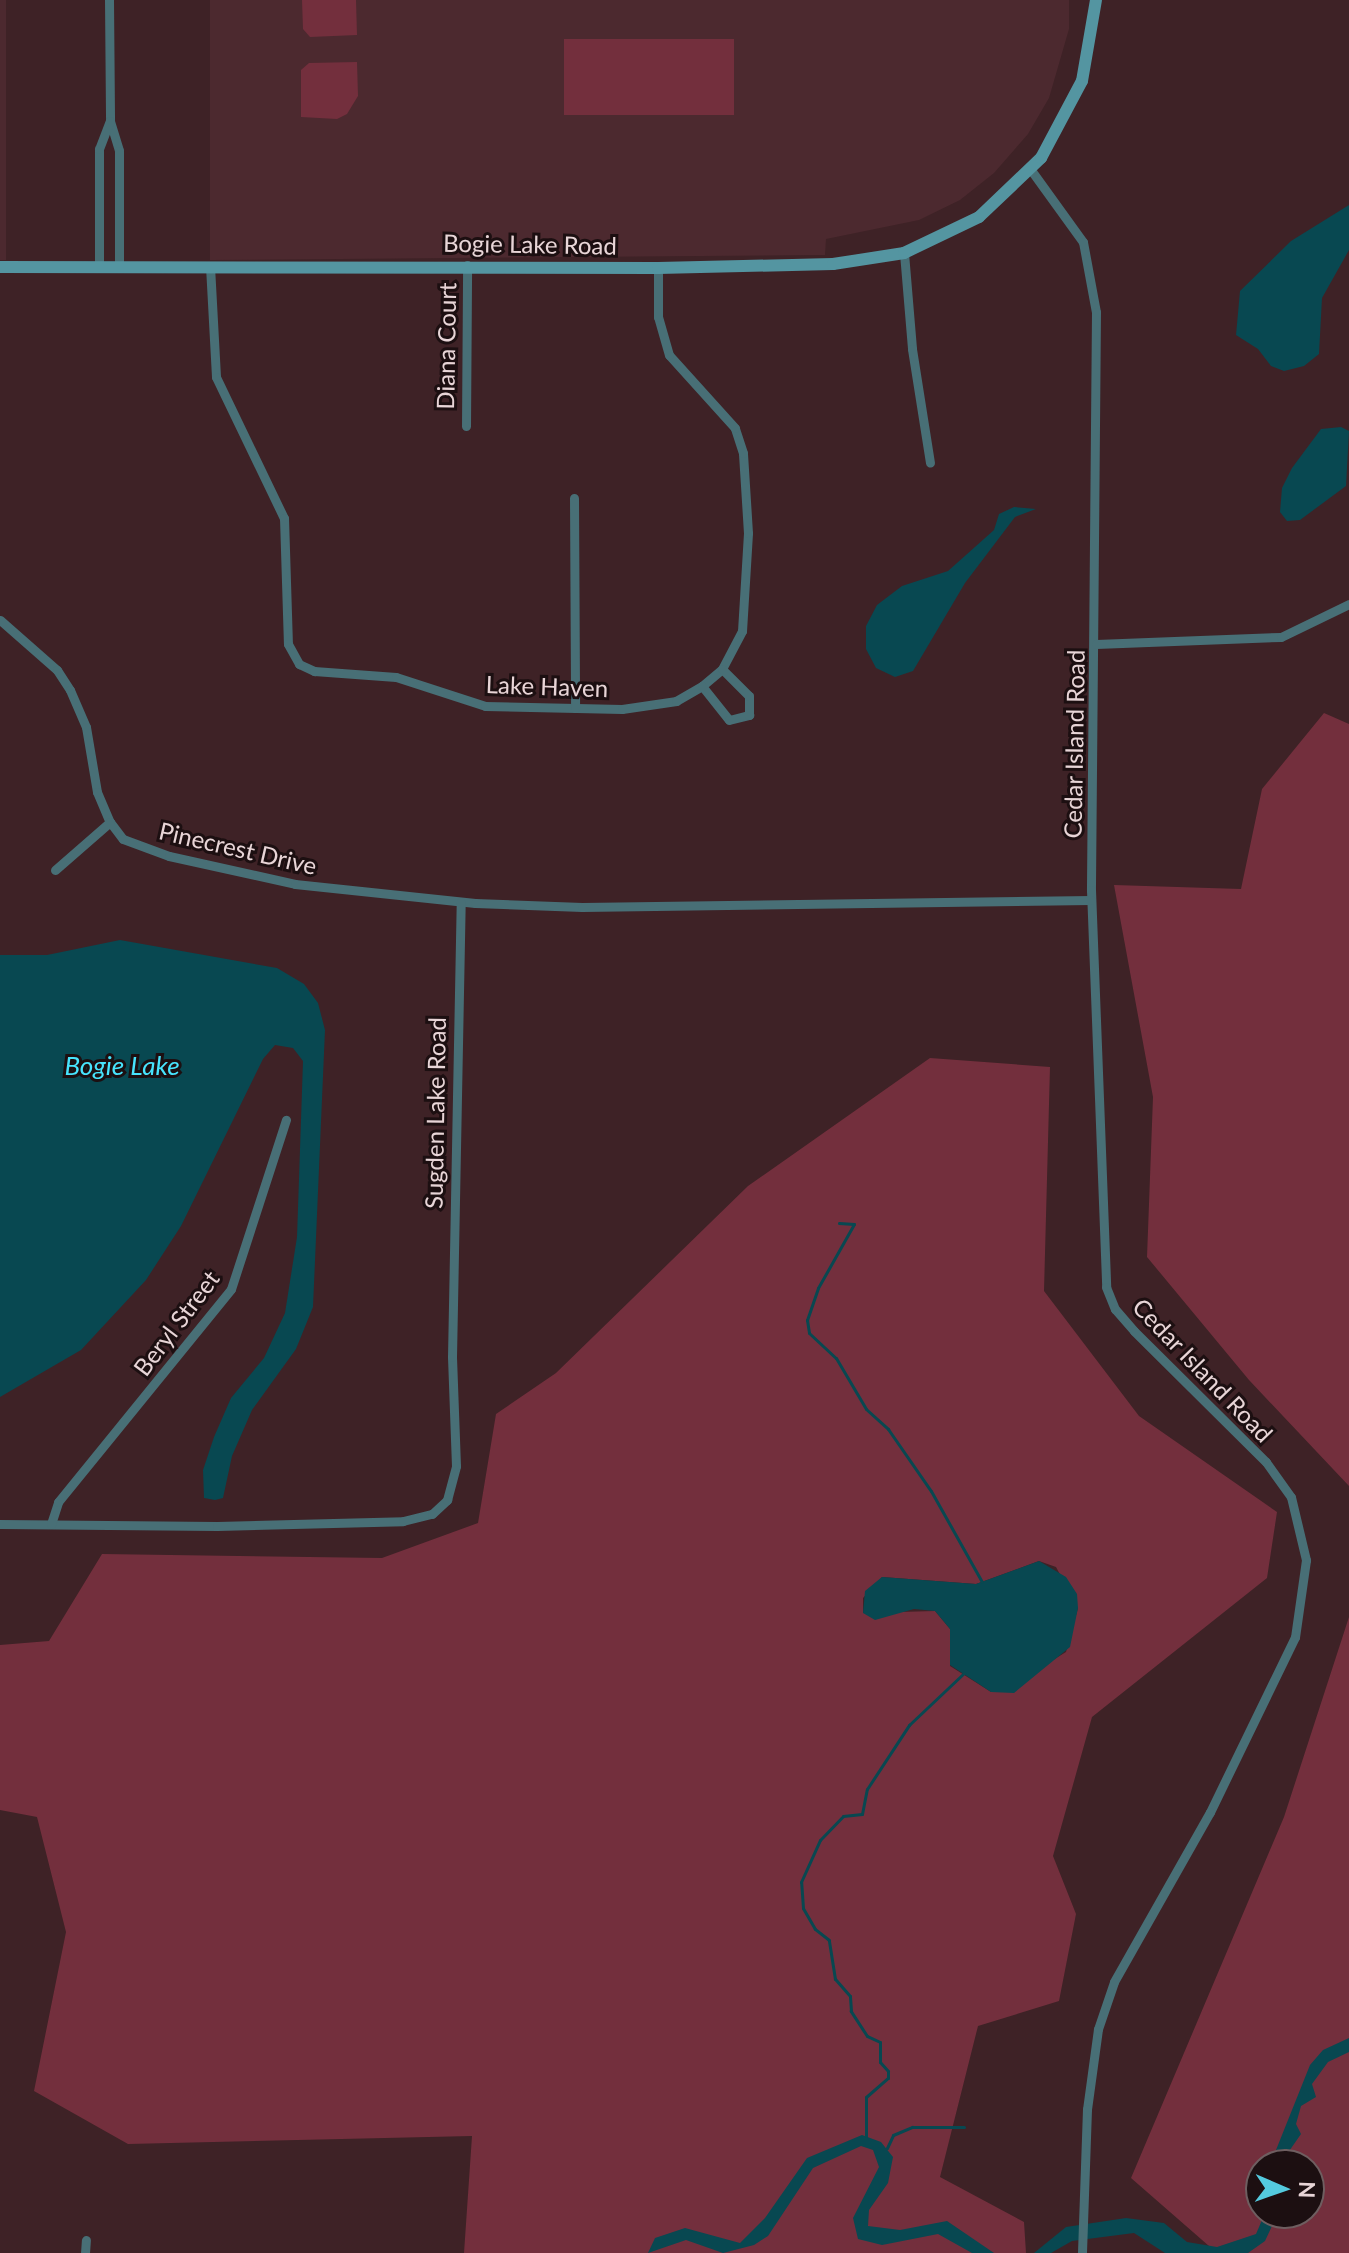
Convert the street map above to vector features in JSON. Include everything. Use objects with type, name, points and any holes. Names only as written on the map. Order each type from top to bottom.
[{"type":"main road","name":"Bogie Lake Road","points":[[0,267],[467,265],[658,268],[833,264],[904,253],[970,223],[1031,170],[1078,90],[1090,52],[1096,0]]},
{"type":"street","points":[[109,0],[110,121],[119,151],[119,267]]},
{"type":"street","points":[[99,268],[99,149],[110,121]]},
{"type":"street","name":"Cedar Island Road","points":[[1031,170],[1083,242],[1096,312],[1096,644],[1091,900],[1106,1287],[1115,1309],[1134,1331],[1266,1462],[1291,1497],[1306,1560],[1295,1637],[1210,1812],[1114,1982],[1098,2029],[1087,2109],[1082,2253]]},
{"type":"street","points":[[904,253],[912,349],[930,463]]},
{"type":"street","name":"Diana Court","points":[[466,426],[467,265]]},
{"type":"street","name":"Lake Haven","points":[[210,266],[216,377],[284,518],[288,644],[299,664],[314,671],[396,677],[470,703],[575,708],[648,707],[676,701],[702,686],[722,669],[742,631],[748,517],[743,453],[735,428],[669,355],[658,317],[658,268]]},
{"type":"street","points":[[574,498],[575,708]]},
{"type":"street","points":[[1096,644],[1162,644],[1281,637],[1349,604]]},
{"type":"street","points":[[0,620],[57,670],[74,699],[110,822],[55,870]]},
{"type":"street","points":[[702,686],[729,720],[749,715],[749,696],[722,669]]},
{"type":"street","name":"Pinecrest Drive","points":[[110,822],[123,839],[169,856],[295,884],[461,902]]},
{"type":"street","points":[[461,902],[582,907],[1091,900]]},
{"type":"street","name":"Sugden Lake Road","points":[[0,1524],[403,1521],[432,1514],[447,1500],[456,1466],[452,1270],[461,902]]},
{"type":"street","name":"Beryl Street","points":[[51,1524],[58,1502],[231,1289],[286,1120]]},
{"type":"street","points":[[85,2253],[86,2240]]},
{"type":"shaded area","points":[[0,0],[6,0],[6,260],[0,260]]},
{"type":"shaded area","points":[[210,0],[1069,0],[1069,29],[1049,98],[1028,134],[994,173],[960,200],[919,220],[826,239],[825,255],[210,260]]},
{"type":"shaded area","points":[[302,0],[356,0],[357,35],[310,37],[303,29]]},
{"type":"shaded area","points":[[564,39],[734,39],[734,115],[564,115]]},
{"type":"shaded area","points":[[357,62],[358,96],[347,114],[337,119],[301,117],[301,70],[309,63]]},
{"type":"shaded area","points":[[1324,713],[1349,724],[1349,1486],[1249,1380],[1147,1257],[1153,1097],[1114,885],[1241,889],[1262,789]]},
{"type":"shaded area","points":[[930,1058],[1050,1067],[1044,1291],[1139,1416],[1277,1512],[1267,1578],[1092,1717],[1053,1856],[1076,1914],[1059,2001],[978,2026],[940,2177],[1024,2222],[1026,2253],[464,2253],[472,2136],[128,2144],[34,2091],[66,1932],[37,1817],[0,1810],[0,1645],[49,1641],[102,1554],[382,1558],[478,1523],[496,1414],[556,1373],[748,1186]],"holes":[[[1039,1561],[1056,1567],[1078,1608],[1066,1652],[1029,1675],[1014,1692],[991,1692],[950,1666],[950,1629],[935,1611],[863,1613],[863,1598],[882,1577],[976,1584]]]},
{"type":"shaded area","points":[[1349,1617],[1349,2253],[1217,2253],[1131,2178],[1284,1817]]},
{"type":"water","points":[[1349,205],[1349,250],[1322,298],[1319,354],[1304,366],[1284,371],[1271,366],[1258,349],[1236,335],[1240,291],[1291,241]]},
{"type":"water","points":[[1341,427],[1349,431],[1346,486],[1300,520],[1287,521],[1280,512],[1282,488],[1292,468],[1321,429]]},
{"type":"water","points":[[1014,507],[1036,509],[1015,517],[965,583],[913,671],[895,677],[876,668],[866,649],[866,626],[877,605],[902,586],[948,571],[994,530],[999,514]]},
{"type":"water","name":"Bogie Lake","points":[[120,940],[277,968],[304,984],[318,1003],[325,1030],[313,1307],[296,1349],[252,1410],[232,1456],[223,1498],[215,1500],[204,1498],[203,1470],[214,1437],[231,1398],[264,1358],[285,1313],[297,1237],[303,1061],[293,1048],[275,1045],[263,1059],[181,1226],[146,1280],[81,1350],[0,1397],[0,955],[47,955]]},
{"type":"water","points":[[1039,1561],[1066,1577],[1077,1594],[1078,1608],[1070,1647],[1014,1693],[991,1692],[950,1665],[950,1629],[935,1611],[914,1609],[875,1620],[863,1613],[865,1591],[882,1577],[976,1584]]},
{"type":"water","points":[[1349,2038],[1349,2052],[1328,2062],[1312,2084],[1316,2097],[1301,2106],[1296,2124],[1301,2134],[1291,2149],[1276,2149],[1310,2065],[1323,2050]]},
{"type":"water","points":[[862,2135],[881,2142],[893,2157],[888,2183],[869,2210],[868,2226],[900,2230],[947,2221],[994,2253],[972,2253],[938,2234],[882,2245],[858,2239],[853,2218],[879,2167],[873,2150],[861,2146],[813,2168],[768,2236],[754,2245],[723,2253],[686,2240],[648,2253],[655,2238],[685,2228],[740,2243],[765,2218],[807,2158]]},
{"type":"water","points":[[1126,2218],[1164,2223],[1187,2242],[1217,2247],[1256,2234],[1258,2229],[1271,2229],[1265,2241],[1248,2253],[1165,2253],[1134,2233],[1072,2241],[1051,2253],[1034,2253],[1066,2227]]},
{"type":"waterway","points":[[839,1223],[854,1224],[818,1288],[807,1320],[809,1333],[836,1358],[866,1409],[888,1429],[931,1491],[982,1582]]},
{"type":"waterway","points":[[866,2136],[866,2097],[888,2078],[888,2071],[880,2062],[880,2042],[867,2036],[851,2011],[850,1996],[835,1979],[829,1940],[815,1929],[803,1908],[801,1882],[820,1840],[843,1816],[862,1814],[867,1789],[909,1725],[964,1673]]},
{"type":"waterway","points":[[887,2148],[893,2135],[912,2127],[964,2127]]}]
